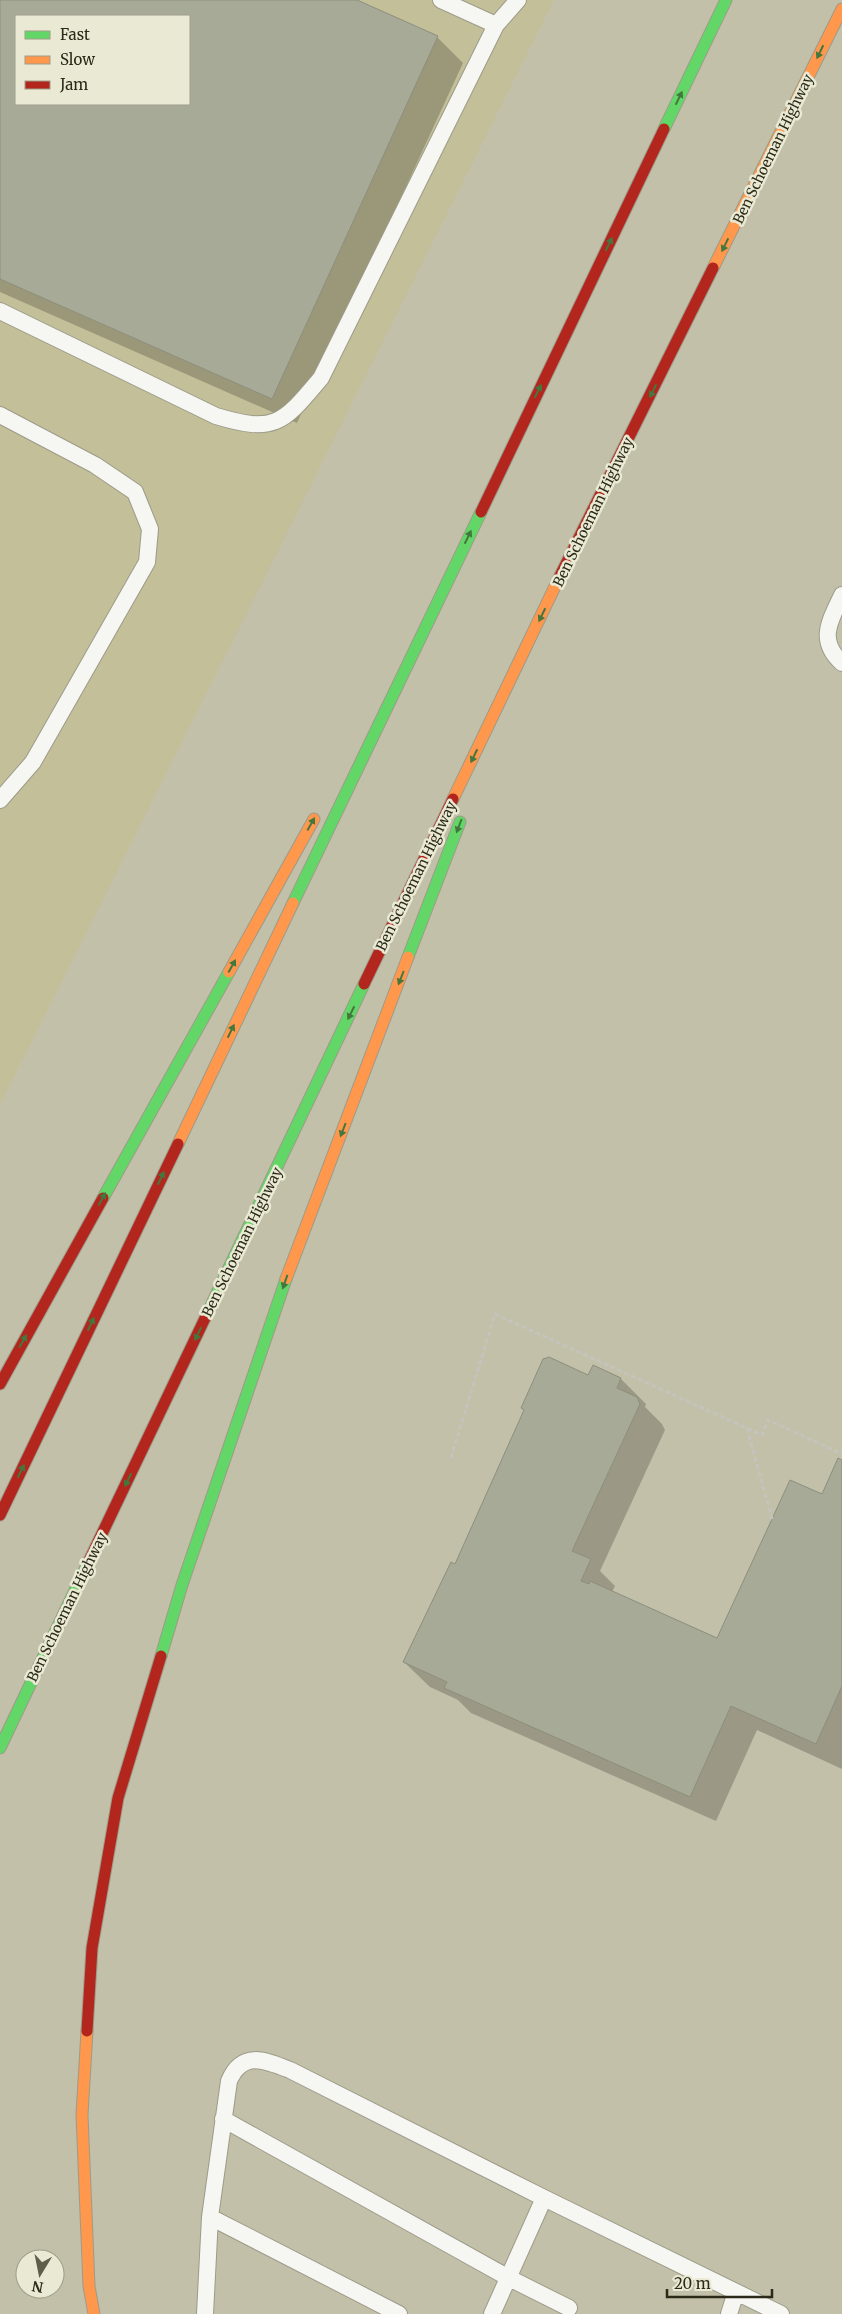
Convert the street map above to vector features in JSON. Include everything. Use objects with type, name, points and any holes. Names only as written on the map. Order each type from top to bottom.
[{"type":"highway","points":[[0,1515],[726,0]]},
{"type":"highway","name":"Ben Schoeman Highway","points":[[0,1748],[532,633],[842,9]]},
{"type":"highway","points":[[360,737],[446,581]]},
{"type":"highway","points":[[480,772],[532,633]]},
{"type":"highway","points":[[0,1384],[321,806]]},
{"type":"highway","points":[[94,2314],[89,2286],[82,2115],[92,1948],[118,1798],[182,1585],[289,1269],[466,808]]},
{"type":"lane","points":[[441,0],[496,25]]},
{"type":"lane","points":[[0,311],[216,416],[253,425],[274,422],[292,413],[321,378],[496,25],[518,0]]},
{"type":"lane","points":[[0,415],[95,464],[135,492],[150,529],[147,562],[33,762],[0,800]]},
{"type":"lane","points":[[842,595],[830,621],[827,641],[833,654],[842,663]]},
{"type":"lane","points":[[204,2314],[210,2217],[229,2081],[233,2072],[244,2061],[254,2060],[270,2062],[290,2070],[544,2198],[781,2314]]},
{"type":"lane","points":[[223,2119],[507,2278],[569,2308]]},
{"type":"lane","points":[[492,2314],[544,2198]]},
{"type":"lane","points":[[210,2217],[398,2314]]},
{"type":"lane","points":[[729,2314],[736,2292]]},
{"type":"path","points":[[451,1458],[495,1314],[747,1428],[762,1434],[768,1420],[842,1454]]},
{"type":"path","points":[[747,1428],[772,1519]]},
{"type":"shaded area","points":[[0,0],[554,0],[0,1105]]},
{"type":"building","points":[[0,0],[357,0],[438,36],[272,399],[0,279]]},
{"type":"building","points":[[549,1357],[588,1375],[593,1365],[621,1378],[617,1388],[637,1397],[640,1404],[572,1551],[591,1559],[581,1581],[589,1584],[590,1581],[717,1638],[790,1480],[822,1494],[838,1458],[842,1460],[842,1686],[816,1744],[731,1706],[690,1797],[444,1688],[447,1682],[403,1662],[451,1562],[455,1564],[524,1410],[521,1408],[543,1359]]},
{"type":"traffic: fast","points":[[664,129],[726,0]]},
{"type":"traffic: fast","points":[[293,903],[481,512]]},
{"type":"traffic: fast","points":[[408,957],[460,822]]},
{"type":"traffic: fast","points":[[103,1198],[229,972]]},
{"type":"traffic: fast","points":[[207,1314],[364,984]]},
{"type":"traffic: fast","points":[[161,1656],[182,1585],[286,1279]]},
{"type":"traffic: fast","points":[[0,1748],[88,1563]]},
{"type":"traffic: slow","points":[[713,268],[842,9]]},
{"type":"traffic: slow","points":[[453,799],[560,576]]},
{"type":"traffic: slow","points":[[229,972],[314,819]]},
{"type":"traffic: slow","points":[[178,1144],[293,903]]},
{"type":"traffic: slow","points":[[286,1279],[408,957]]},
{"type":"traffic: slow","points":[[87,2031],[82,2115],[89,2286],[94,2314]]},
{"type":"traffic: jam","points":[[481,512],[664,129]]},
{"type":"traffic: jam","points":[[560,576],[713,268]]},
{"type":"traffic: jam","points":[[364,984],[453,799]]},
{"type":"traffic: jam","points":[[0,1515],[178,1144]]},
{"type":"traffic: jam","points":[[0,1384],[103,1198]]},
{"type":"traffic: jam","points":[[88,1563],[207,1314]]},
{"type":"traffic: jam","points":[[87,2031],[92,1948],[118,1798],[161,1656]]}]
